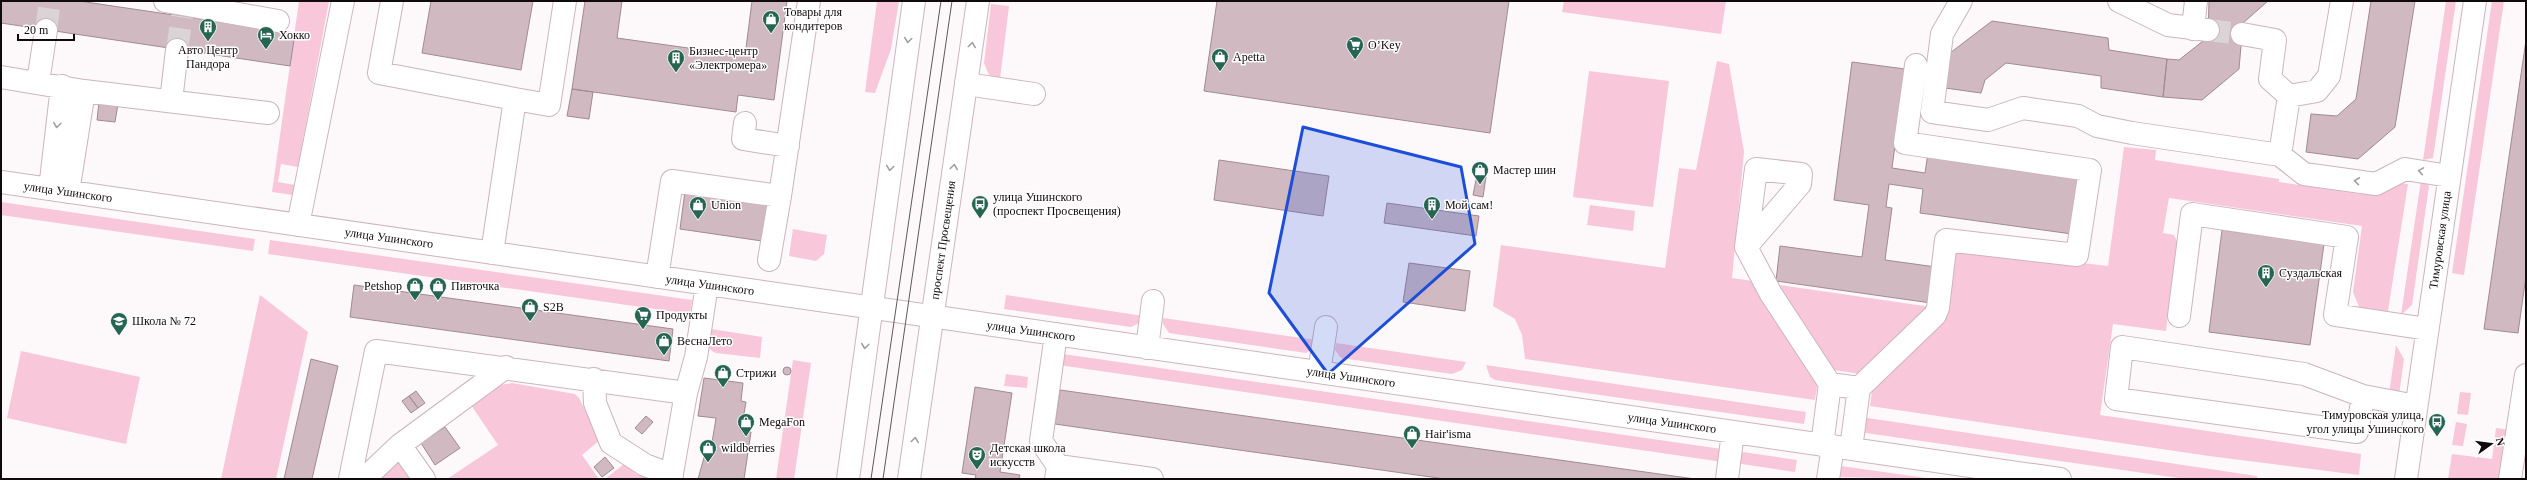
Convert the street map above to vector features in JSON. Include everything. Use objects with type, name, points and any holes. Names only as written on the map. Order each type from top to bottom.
[{"type":"street","points":[[298,225],[343,1]]},
{"type":"street","points":[[392,1],[379,73],[549,105],[565,1]]},
{"type":"street","points":[[769,260],[788,146],[809,1]]},
{"type":"street","points":[[848,479],[870,308],[914,1]]},
{"type":"street","name":"проспект Просвещения","points":[[909,479],[978,1]]},
{"type":"street","points":[[1961,1],[1942,34],[1932,112],[1988,120],[2023,108],[2078,116],[2097,126],[2132,133],[2280,155],[2304,174],[2376,184],[2405,169],[2449,176]]},
{"type":"street","points":[[2119,1],[2168,25],[2200,30],[2196,1]]},
{"type":"street","points":[[2289,96],[2317,91],[2329,76],[2342,1]]},
{"type":"street","name":"Тимуровская улица","points":[[2406,479],[2474,1]]},
{"type":"street","points":[[178,6],[206,5],[278,21]]},
{"type":"street","points":[[38,82],[46,30]]},
{"type":"street","points":[[2242,34],[2275,40],[2270,79],[2289,96]]},
{"type":"street","points":[[171,101],[177,50]]},
{"type":"street","points":[[1828,479],[1835,447],[1859,388],[1935,315],[1938,308],[1946,240],[2077,255],[2090,170],[1905,143],[1916,65]]},
{"type":"street","points":[[1,77],[62,86],[84,91],[268,113]]},
{"type":"street","points":[[966,84],[1034,94]]},
{"type":"street","points":[[59,191],[62,86]]},
{"type":"street","points":[[59,191],[84,91]]},
{"type":"street","points":[[2280,155],[2289,96]]},
{"type":"street","points":[[492,253],[515,99]]},
{"type":"street","points":[[745,123],[743,139],[788,146]]},
{"type":"street","points":[[658,277],[672,181],[780,196]]},
{"type":"street","name":"улица Ушинского","points":[[1,182],[1733,432],[1835,447],[1980,473],[2060,479]]},
{"type":"street","points":[[2179,316],[2192,214],[2347,237],[2335,315],[2427,329]]},
{"type":"street","points":[[1746,247],[1772,294],[1830,384],[1835,447]]},
{"type":"street","points":[[594,379],[595,403],[611,443],[645,464],[672,477],[686,393],[696,357],[707,284]]},
{"type":"street","points":[[1147,348],[1153,301]]},
{"type":"street","points":[[1319,372],[1326,327]]},
{"type":"street","points":[[1056,334],[1041,442],[1057,472],[1152,479]]},
{"type":"street","points":[[2363,396],[2357,432],[2116,399],[2122,347],[2304,374],[2363,396],[2416,406]]},
{"type":"street","points":[[350,479],[376,351],[506,367],[686,393]]},
{"type":"street","points":[[364,479],[400,445],[506,367]]},
{"type":"street","points":[[2510,479],[2526,375]]},
{"type":"street","points":[[1830,384],[1859,388]]},
{"type":"street","points":[[1727,479],[1733,432]]},
{"type":"street","points":[[400,445],[424,479]]},
{"type":"highlighted area","points":[[1303,127],[1461,167],[1475,244],[1328,374],[1269,293]]},
{"type":"shaded area","points":[[299,1],[329,1],[298,167],[281,164],[278,182],[295,185],[293,195],[272,192]]},
{"type":"shaded area","points":[[877,1],[899,1],[891,49],[875,93],[865,92]]},
{"type":"shaded area","points":[[1564,1],[1726,1],[1721,34],[1562,12]]},
{"type":"shaded area","points":[[2446,1],[2456,1],[2433,158],[2423,160]]},
{"type":"shaded area","points":[[2492,1],[2504,1],[2464,275],[2452,273]]},
{"type":"shaded area","points":[[991,4],[1009,6],[1000,79],[989,75],[984,63]]},
{"type":"shaded area","points":[[1717,61],[1729,64],[1744,152],[1732,278],[1938,308],[1954,248],[2108,266],[2124,147],[2156,150],[2155,160],[2279,179],[2279,182],[2360,194],[2374,192],[2397,185],[2408,184],[2387,317],[2360,309],[2353,292],[2362,226],[2169,198],[2163,233],[2174,235],[2177,241],[2166,331],[2113,324],[2100,415],[2361,454],[2359,475],[2209,456],[1870,406],[1874,376],[1820,368],[1815,400],[1525,359],[1522,335],[1515,319],[1493,306],[1501,245],[1665,268],[1679,168],[1696,170]]},
{"type":"shaded area","points":[[1589,71],[1669,81],[1653,207],[1573,197]]},
{"type":"shaded area","points":[[2421,180],[2429,186],[2412,305],[2401,315]]},
{"type":"shaded area","points":[[1,202],[255,239],[253,251],[1,215]]},
{"type":"shaded area","points":[[1590,205],[1635,211],[1633,231],[1587,225]]},
{"type":"shaded area","points":[[793,229],[827,235],[824,254],[816,261],[789,256]]},
{"type":"shaded area","points":[[270,240],[692,300],[690,314],[268,254]]},
{"type":"shaded area","points":[[260,295],[308,332],[276,479],[221,479]]},
{"type":"shaded area","points":[[1006,295],[1143,316],[1141,322],[1131,327],[1004,309]]},
{"type":"shaded area","points":[[1163,318],[1316,340],[1315,347],[1306,353],[1169,333],[1163,324]]},
{"type":"shaded area","points":[[705,328],[762,337],[760,358],[716,353],[712,351],[706,343]]},
{"type":"shaded area","points":[[1336,343],[1466,362],[1462,370],[1452,374],[1341,358],[1335,350]]},
{"type":"shaded area","points":[[2396,345],[2404,359],[2399,395],[2389,394]]},
{"type":"shaded area","points":[[21,351],[140,377],[126,444],[7,418]]},
{"type":"shaded area","points":[[1063,354],[1722,449],[1723,462],[1059,365]]},
{"type":"shaded area","points":[[793,360],[811,363],[794,479],[776,479]]},
{"type":"shaded area","points":[[1486,365],[1806,412],[1804,424],[1495,380],[1490,377]]},
{"type":"shaded area","points":[[1006,374],[1028,377],[1027,388],[1004,386]]},
{"type":"shaded area","points":[[512,383],[575,394],[579,398],[600,440],[582,455],[599,479],[447,479],[498,445],[469,402],[490,387]]},
{"type":"shaded area","points":[[2460,392],[2471,393],[2468,415],[2457,414]]},
{"type":"shaded area","points":[[1861,417],[2257,476],[2257,479],[2185,479],[1859,432]]},
{"type":"shaded area","points":[[2456,422],[2467,424],[2463,446],[2452,445]]},
{"type":"shaded area","points":[[2496,428],[2510,430],[2503,479],[2448,479],[2452,454],[2492,459]]},
{"type":"shaded area","points":[[1743,452],[1797,460],[1795,472],[1735,463]]},
{"type":"shaded area","points":[[397,455],[414,479],[371,479]]},
{"type":"shaded area","points":[[624,464],[636,474],[649,479],[605,479]]},
{"type":"shaded area","points":[[1841,466],[1933,479],[1834,477]]},
{"type":"building","name":"Авто Центр Пандора","points":[[1,1],[79,1],[295,33],[290,66],[1,23]]},
{"type":"building","points":[[431,1],[533,1],[521,70],[422,53]]},
{"type":"building","name":"Бизнес-центр «Электромера»","points":[[585,1],[622,1],[617,38],[745,56],[752,1],[787,1],[774,100],[738,95],[736,112],[572,89]]},
{"type":"building","name":"O’Key","points":[[1217,1],[1509,1],[1490,133],[1204,91]]},
{"type":"building","points":[[2209,1],[2268,1],[2243,23],[2239,69],[2202,100],[2163,97],[2167,59],[2179,60],[2208,37]]},
{"type":"building","points":[[2371,1],[2415,1],[2395,127],[2358,159],[2306,152],[2311,114],[2337,116],[2356,99]]},
{"type":"building","points":[[1992,21],[2108,38],[2109,50],[2167,59],[2163,97],[2101,88],[2101,76],[2006,63],[1985,80],[1981,93],[1945,88],[1950,53]]},
{"type":"building","points":[[2526,40],[2526,276],[2518,333],[2484,329]]},
{"type":"building","points":[[1852,62],[1905,69],[1892,168],[1925,173],[1928,153],[2081,175],[2072,234],[1920,213],[1923,189],[1889,184],[1886,207],[1892,208],[1885,260],[1936,267],[1931,303],[1776,281],[1780,246],[1862,257],[1869,205],[1834,200]]},
{"type":"building","points":[[572,89],[593,92],[589,119],[567,116]]},
{"type":"building","points":[[99,102],[118,104],[115,122],[97,120]]},
{"type":"building","points":[[1219,160],[1329,176],[1323,216],[1214,200]]},
{"type":"building","points":[[1477,175],[1486,177],[1483,197],[1473,195]]},
{"type":"building","points":[[685,191],[768,203],[762,241],[680,229]]},
{"type":"building","name":"Мой сам!","points":[[1387,203],[1479,216],[1476,236],[1384,223]]},
{"type":"building","name":"Суздальская","points":[[2222,230],[2324,244],[2310,345],[2209,332]]},
{"type":"building","points":[[1409,263],[1470,271],[1465,311],[1403,302]]},
{"type":"building","points":[[354,285],[673,329],[669,361],[350,317]]},
{"type":"building","points":[[311,359],[338,366],[312,479],[284,479]]},
{"type":"building","points":[[785,367],[789,367],[791,371],[789,375],[785,375],[783,373],[783,369]]},
{"type":"building","points":[[704,378],[743,383],[741,401],[746,402],[741,431],[751,432],[744,479],[698,479],[705,454],[710,455],[716,418],[698,416]]},
{"type":"building","points":[[975,387],[1012,393],[1000,472],[1020,475],[1019,479],[975,479],[976,475],[962,473]]},
{"type":"building","points":[[1060,390],[1695,479],[1445,479],[1055,424]]},
{"type":"building","points":[[416,391],[425,403],[418,408],[409,396]]},
{"type":"building","points":[[409,396],[418,408],[411,413],[402,401]]},
{"type":"building","points":[[646,416],[653,422],[642,434],[635,428]]},
{"type":"building","points":[[445,427],[460,448],[435,465],[421,443]]},
{"type":"building","points":[[605,457],[614,468],[602,477],[594,467]]},
{"type":"tunnel","points":[[46,30],[50,1]]},
{"type":"tunnel","points":[[177,50],[182,16]]},
{"type":"tunnel","points":[[2208,30],[2242,34]]},
{"type":"tram line","points":[[871,479],[941,1]]},
{"type":"tram line","points":[[883,479],[952,1]]},
{"type":"place","name":"Товары для кондитеров","points":[[771,34]]},
{"type":"place","name":"Авто Центр Пандора","points":[[208,42]]},
{"type":"place","name":"Хокко","points":[[266,50]]},
{"type":"place","name":"O’Key","points":[[1355,60]]},
{"type":"place","name":"Apetta","points":[[1220,72]]},
{"type":"place","name":"Бизнес-центр «Электромера»","points":[[676,73]]},
{"type":"place","name":"Мастер шин","points":[[1480,185]]},
{"type":"place","name":"улица Ушинского (проспект Просвещения)","points":[[980,219]]},
{"type":"place","name":"Union","points":[[698,220]]},
{"type":"place","name":"Мой сам!","points":[[1432,220]]},
{"type":"place","name":"Суздальская","points":[[2266,288]]},
{"type":"place","name":"Petshop","points":[[415,301]]},
{"type":"place","name":"Пивточка","points":[[438,301]]},
{"type":"place","name":"S2B","points":[[530,322]]},
{"type":"place","name":"Продукты","points":[[643,330]]},
{"type":"place","name":"Школа № 72","points":[[119,336]]},
{"type":"place","name":"ВеснаЛето","points":[[664,356]]},
{"type":"place","name":"Стрижи","points":[[723,388]]},
{"type":"place","name":"MegaFon","points":[[746,437]]},
{"type":"place","name":"Тимуровская улица, угол улицы Ушинского","points":[[2437,437]]},
{"type":"place","name":"Hair'isma","points":[[1412,449]]},
{"type":"place","name":"wildberries","points":[[708,463]]},
{"type":"place","name":"Детская школа искусств","points":[[977,470]]}]
